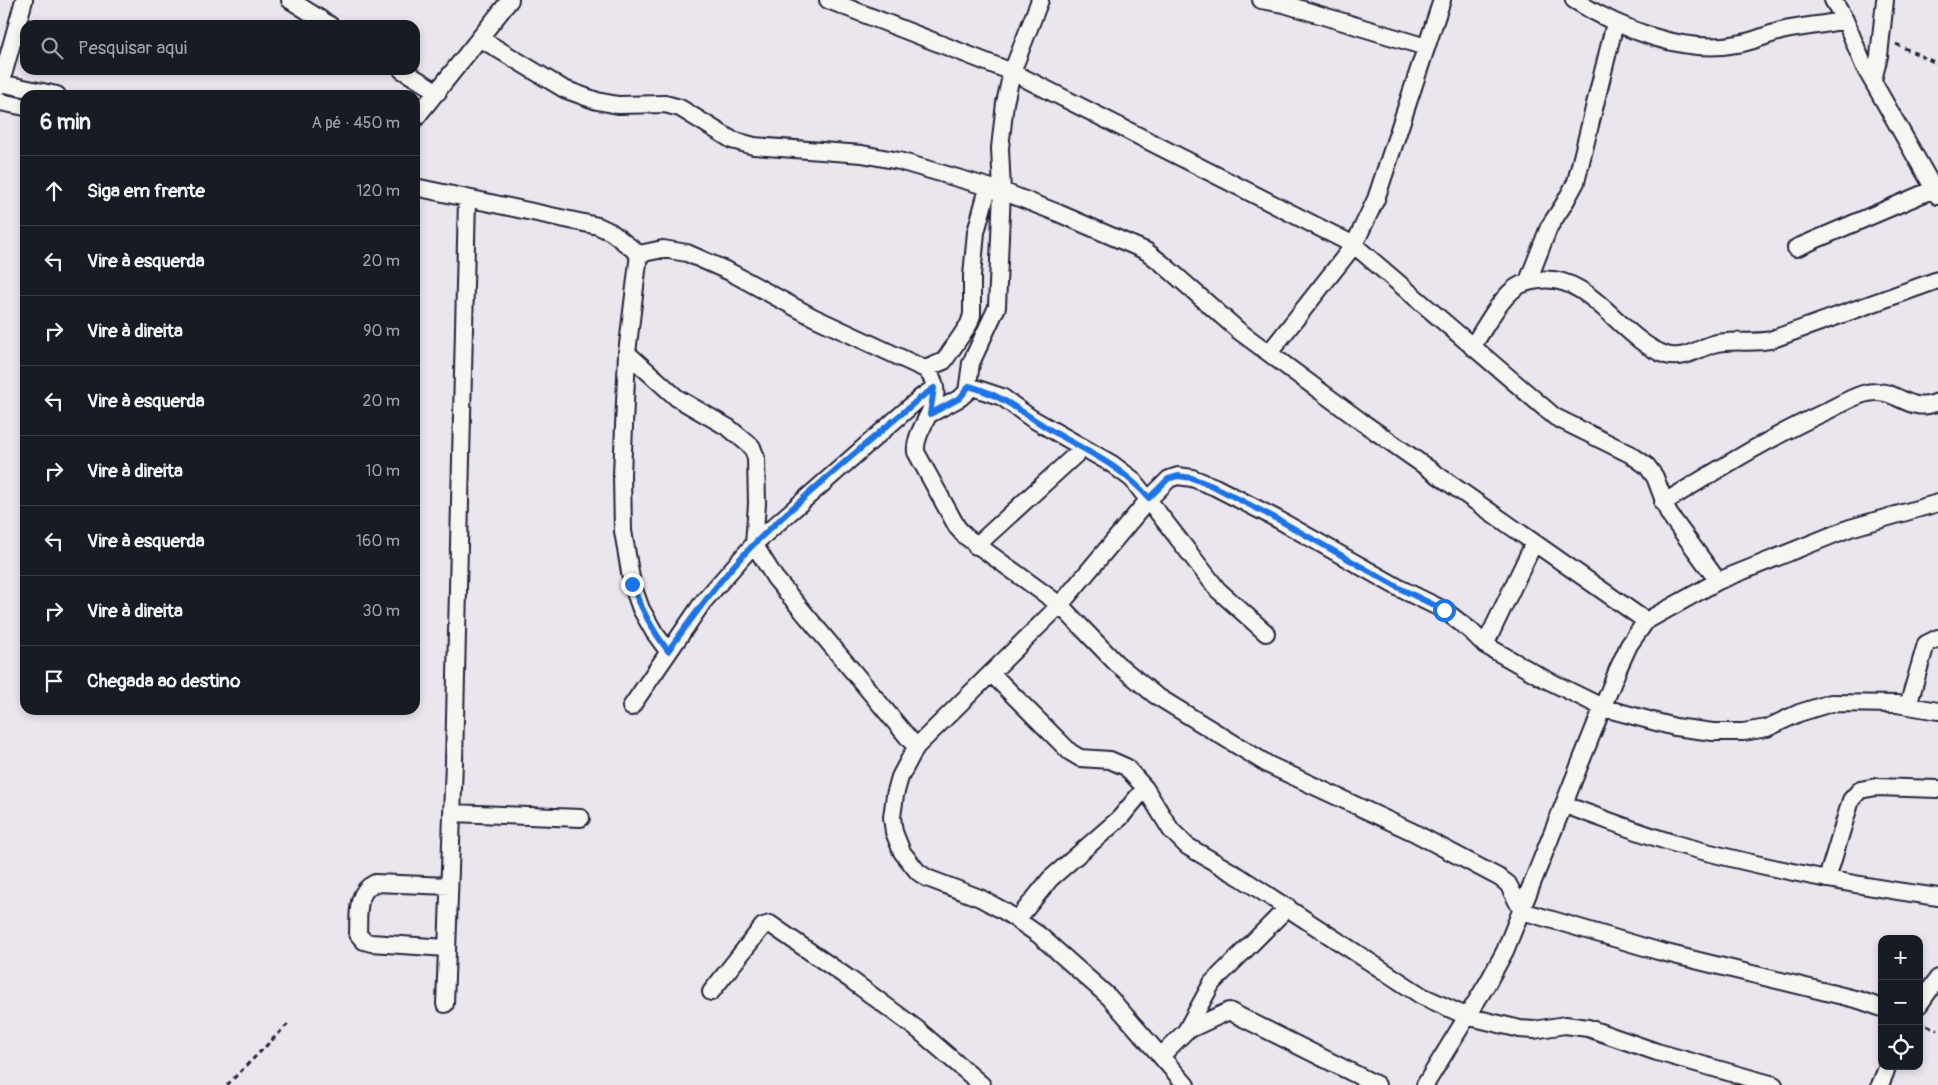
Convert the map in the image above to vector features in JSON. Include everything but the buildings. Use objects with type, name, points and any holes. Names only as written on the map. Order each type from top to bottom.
[{"type":"street","points":[[24,0],[0,84],[31,90]]},
{"type":"street","points":[[290,0],[322,20]]},
{"type":"street","points":[[828,0],[1012,72],[1354,245],[1554,418],[1630,454],[1647,466],[1654,477],[1663,503],[1718,581]]},
{"type":"street","points":[[930,414],[960,398],[969,386],[971,363],[997,307],[995,189],[1005,103],[1012,72],[1040,0]]},
{"type":"street","points":[[1262,0],[1284,4],[1426,47]]},
{"type":"street","points":[[1269,353],[1354,245],[1376,199],[1442,0]]},
{"type":"street","points":[[1574,0],[1614,24],[1652,37],[1690,44],[1736,45],[1780,31],[1845,20]]},
{"type":"street","points":[[1796,248],[1936,192],[1864,66],[1845,20],[1833,0]]},
{"type":"street","points":[[1873,80],[1879,56],[1885,0]]},
{"type":"street","points":[[420,113],[481,39],[501,3]]},
{"type":"street","points":[[1528,282],[1548,227],[1576,182],[1614,24]]},
{"type":"street","points":[[481,39],[564,88],[597,100],[618,105],[665,104],[680,108],[732,140],[775,148],[862,154],[899,161],[995,189],[1058,212],[1146,251],[1226,320],[1269,353],[1534,544],[1646,621]]},
{"type":"street","points":[[410,75],[438,92]]},
{"type":"street","points":[[0,102],[20,106]]},
{"type":"street","points":[[420,188],[598,226],[611,232],[639,254],[663,249],[687,253],[730,272],[826,324],[925,370],[931,375],[934,388],[930,414],[918,437],[916,452],[957,527],[976,546],[1060,605],[1116,662],[1155,695],[1269,765],[1414,832],[1500,878],[1508,884],[1522,910],[1658,951],[1859,1000],[1878,1007]]},
{"type":"street","points":[[925,370],[944,361],[964,335],[969,324],[972,315],[972,276],[976,232],[995,189]]},
{"type":"street","points":[[445,1004],[452,813],[467,198]]},
{"type":"street","points":[[639,254],[627,353],[622,475],[626,557],[641,609],[654,632],[668,651]]},
{"type":"street","points":[[1472,347],[1502,301],[1515,288],[1528,282],[1546,279],[1567,282],[1580,289],[1634,336],[1655,350],[1669,356],[1682,356],[1713,344],[1758,343],[1770,340],[1938,280]]},
{"type":"street","points":[[627,353],[677,398],[729,428],[752,447],[756,458],[757,492],[754,544],[775,578],[916,747]]},
{"type":"street","points":[[969,386],[1002,397],[1031,418],[1112,464],[1132,479],[1149,498],[1218,590],[1266,633]]},
{"type":"street","points":[[631,707],[668,651],[712,591],[754,544],[915,402],[934,388]]},
{"type":"street","points":[[1663,503],[1788,429],[1863,394],[1881,392],[1896,395],[1915,406],[1930,406],[1938,402]]},
{"type":"street","points":[[976,546],[1082,448]]},
{"type":"street","points":[[1186,1085],[1162,1055],[1094,982],[1038,935],[980,898],[927,878],[918,872],[902,852],[893,824],[895,795],[900,777],[916,747],[1060,605],[1149,498],[1168,479],[1178,476],[1192,478],[1215,487],[1401,589],[1444,610],[1471,631],[1485,645],[1543,678],[1604,708],[1675,726],[1713,732],[1743,732],[1767,728],[1799,713],[1831,703],[1866,702],[1908,706],[1938,712]]},
{"type":"street","points":[[1424,1085],[1487,984],[1505,951],[1629,645],[1646,621],[1718,581],[1850,528],[1938,503]]},
{"type":"street","points":[[1485,645],[1534,544]]},
{"type":"street","points":[[1908,706],[1926,644],[1938,638]]},
{"type":"street","points":[[992,674],[1070,752],[1080,758],[1119,763],[1145,788],[1171,830],[1187,846],[1288,907],[1422,996],[1466,1016],[1520,1030],[1534,1030],[1565,1024],[1588,1028],[1657,1052],[1774,1085]]},
{"type":"street","points":[[1827,879],[1851,800],[1860,790],[1876,787],[1938,789]]},
{"type":"street","points":[[1017,920],[1050,879],[1120,818],[1145,788]]},
{"type":"street","points":[[1564,805],[1678,844],[1827,879],[1938,897]]},
{"type":"street","points":[[452,813],[582,818]]},
{"type":"street","points":[[447,948],[371,943],[364,941],[358,934],[361,894],[366,887],[375,883],[449,886]]},
{"type":"street","points":[[1186,1032],[1212,984],[1288,907]]},
{"type":"street","points":[[711,992],[763,926],[770,924],[851,980],[916,1029],[982,1085]]},
{"type":"street","points":[[1923,999],[1938,978]]},
{"type":"street","points":[[1162,1055],[1186,1032],[1229,1011],[1377,1085]]},
{"type":"street","points":[[1880,1085],[1886,1070]]},
{"type":"path","points":[[1880,37],[1938,64]]},
{"type":"path","points":[[227,1085],[288,1024]]},
{"type":"path","points":[[1923,1024],[1938,1030]]},
{"type":"route","points":[[632,584],[641,609],[654,632],[668,651],[712,591],[754,544],[812,492],[934,388],[933,406],[930,414],[960,398],[967,392],[969,386],[1002,397],[1052,431],[1112,464],[1132,479],[1149,498],[1168,479],[1178,476],[1192,478],[1215,487],[1279,520],[1401,589],[1444,610]]}]
